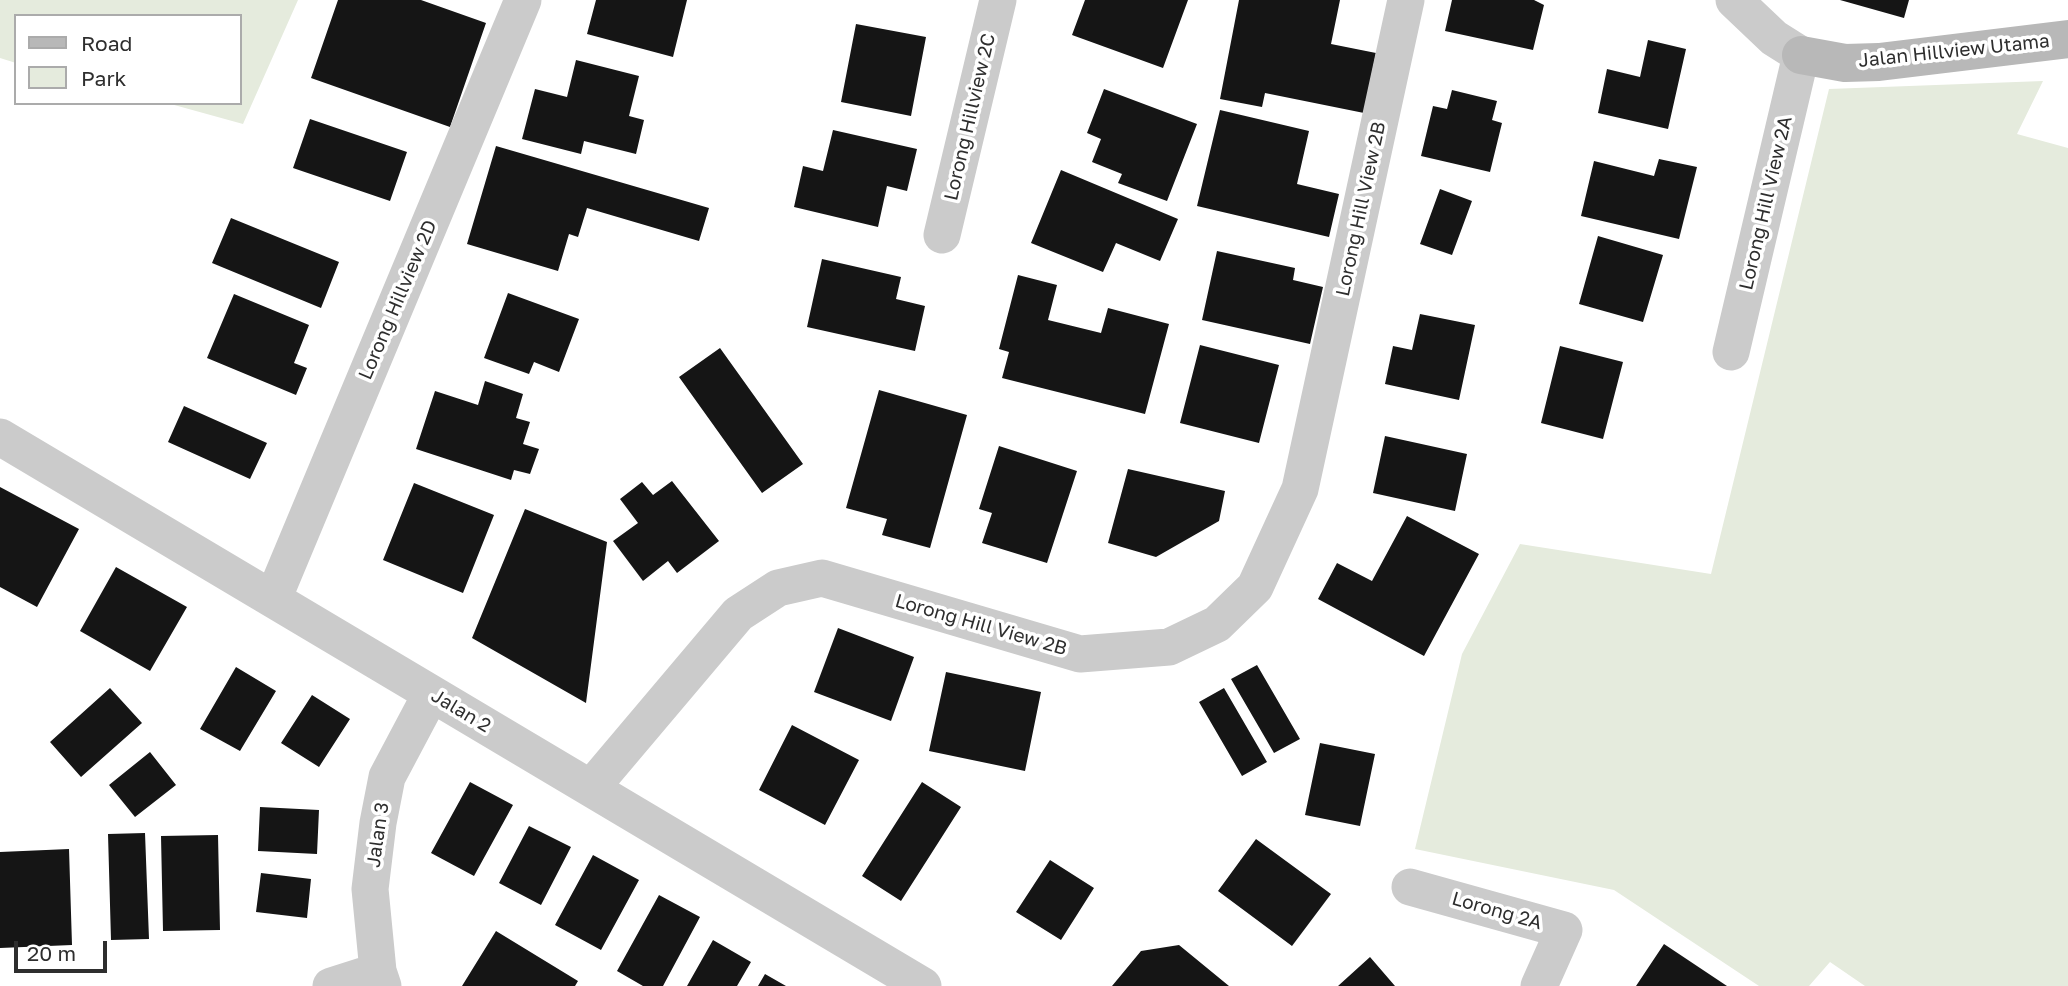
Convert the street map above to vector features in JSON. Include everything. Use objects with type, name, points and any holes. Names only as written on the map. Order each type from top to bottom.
[{"type":"street","name":"Lorong Hillview 2D","points":[[273,599],[523,0]]},
{"type":"street","name":"Lorong Hillview 2C","points":[[942,235],[998,0]]},
{"type":"street","name":"Lorong Hill View 2B","points":[[591,788],[738,614],[778,588],[822,578],[1080,654],[1169,648],[1217,624],[1255,587],[1300,489],[1406,0]]},
{"type":"street","name":"Jalan Hillview Utama","points":[[1734,0],[1774,38],[1801,55],[1845,63],[1879,62],[2068,39]]},
{"type":"street","name":"Lorong Hill View 2A","points":[[1731,352],[1801,55]]},
{"type":"street","name":"Jalan 2","points":[[0,436],[923,986]]},
{"type":"street","name":"Jalan 3","points":[[380,979],[370,888],[378,823],[387,777],[431,694]]},
{"type":"street","name":"Lorong 2A","points":[[1410,887],[1564,930],[1539,986]]},
{"type":"street","points":[[331,986],[380,979]]},
{"type":"green space","points":[[0,0],[298,0],[243,124],[174,105],[242,105],[242,14],[14,14],[14,62],[0,58]]},
{"type":"green space","points":[[2043,81],[2017,134],[2068,148],[2068,986],[1865,986],[1830,962],[1809,986],[1759,986],[1614,890],[1415,849],[1462,654],[1520,544],[1711,574],[1829,89]]},
{"type":"building","points":[[338,0],[421,0],[486,23],[450,127],[311,78]]},
{"type":"building","points":[[596,0],[687,0],[673,57],[587,34]]},
{"type":"building","points":[[1085,0],[1188,0],[1163,68],[1072,35]]},
{"type":"building","points":[[1239,0],[1340,0],[1331,44],[1376,53],[1364,113],[1265,93],[1262,107],[1220,99]]},
{"type":"building","points":[[1452,0],[1534,0],[1544,5],[1533,50],[1445,31]]},
{"type":"building","points":[[1840,0],[1909,0],[1904,18]]},
{"type":"building","points":[[856,24],[926,37],[911,116],[841,102]]},
{"type":"building","points":[[1648,40],[1686,49],[1668,129],[1598,113],[1607,69],[1640,77]]},
{"type":"building","points":[[576,60],[639,76],[629,116],[644,120],[636,154],[584,141],[581,154],[522,139],[535,89],[567,97]]},
{"type":"building","points":[[1104,89],[1197,124],[1167,201],[1118,183],[1122,174],[1092,162],[1101,139],[1087,133]]},
{"type":"building","points":[[1452,90],[1497,101],[1492,120],[1502,123],[1490,172],[1421,156],[1433,106],[1447,109]]},
{"type":"building","points":[[1220,110],[1309,131],[1297,184],[1339,194],[1329,237],[1197,206]]},
{"type":"building","points":[[310,119],[407,152],[390,201],[293,168]]},
{"type":"building","points":[[833,130],[917,149],[907,191],[887,186],[878,227],[794,207],[803,166],[823,171]]},
{"type":"building","points":[[496,146],[709,208],[699,241],[587,208],[578,237],[569,234],[558,271],[467,244]]},
{"type":"building","points":[[1659,159],[1697,167],[1679,239],[1581,216],[1594,161],[1654,176]]},
{"type":"building","points":[[1061,170],[1178,219],[1160,261],[1116,243],[1103,272],[1031,243]]},
{"type":"building","points":[[1440,189],[1472,201],[1452,255],[1420,244]]},
{"type":"building","points":[[231,218],[339,262],[321,308],[212,263]]},
{"type":"building","points":[[1598,236],[1663,255],[1643,322],[1579,304]]},
{"type":"building","points":[[1217,251],[1295,268],[1293,280],[1323,287],[1310,344],[1202,320]]},
{"type":"building","points":[[822,259],[901,277],[896,299],[925,306],[915,351],[807,327]]},
{"type":"building","points":[[1018,275],[1057,285],[1048,320],[1101,333],[1108,308],[1169,324],[1145,414],[1002,378],[1009,352],[999,349]]},
{"type":"building","points":[[508,293],[579,319],[559,372],[534,362],[529,374],[484,358]]},
{"type":"building","points":[[234,294],[309,325],[294,363],[307,368],[296,395],[207,358]]},
{"type":"building","points":[[1420,314],[1475,325],[1459,400],[1385,384],[1393,346],[1412,350]]},
{"type":"building","points":[[1200,345],[1279,365],[1259,443],[1180,423]]},
{"type":"building","points":[[1560,346],[1623,362],[1603,439],[1541,423]]},
{"type":"building","points":[[720,348],[803,464],[762,493],[679,377]]},
{"type":"building","points":[[485,381],[523,394],[516,418],[530,422],[523,444],[539,449],[530,474],[514,470],[511,480],[416,449],[435,391],[478,405]]},
{"type":"building","points":[[879,390],[967,415],[930,548],[882,535],[887,519],[846,508]]},
{"type":"building","points":[[184,406],[267,443],[250,479],[168,442]]},
{"type":"building","points":[[1385,436],[1467,454],[1455,511],[1373,493]]},
{"type":"building","points":[[999,446],[1077,471],[1047,563],[982,543],[992,513],[979,509]]},
{"type":"building","points":[[1128,469],[1225,491],[1219,521],[1156,557],[1108,543]]},
{"type":"building","points":[[672,481],[719,541],[677,573],[668,561],[643,581],[613,541],[638,523],[620,499],[642,482],[653,495]]},
{"type":"building","points":[[414,483],[494,515],[463,593],[383,560]]},
{"type":"building","points":[[0,487],[79,529],[37,607],[0,587]]},
{"type":"building","points":[[525,509],[607,542],[586,703],[472,638]]},
{"type":"building","points":[[1407,516],[1479,554],[1424,656],[1318,599],[1337,563],[1372,581]]},
{"type":"building","points":[[116,567],[187,607],[150,671],[80,631]]},
{"type":"building","points":[[838,628],[914,657],[891,721],[814,692]]},
{"type":"building","points":[[1257,665],[1300,739],[1274,753],[1231,679]]},
{"type":"building","points":[[236,667],[276,691],[240,751],[200,729]]},
{"type":"building","points":[[946,672],[1041,692],[1025,771],[929,751]]},
{"type":"building","points":[[110,688],[142,723],[81,777],[50,742]]},
{"type":"building","points":[[1224,688],[1267,762],[1242,776],[1199,702]]},
{"type":"building","points":[[312,695],[350,719],[319,767],[281,743]]},
{"type":"building","points":[[792,725],[859,760],[825,825],[759,790]]},
{"type":"building","points":[[1320,743],[1375,754],[1360,826],[1305,815]]},
{"type":"building","points":[[150,752],[176,785],[135,817],[109,785]]},
{"type":"building","points":[[470,782],[513,805],[474,876],[431,853]]},
{"type":"building","points":[[922,782],[961,807],[901,901],[862,876]]},
{"type":"building","points":[[260,807],[319,810],[317,854],[258,851]]},
{"type":"building","points":[[529,826],[571,847],[541,905],[499,883]]},
{"type":"building","points":[[145,833],[149,939],[111,940],[108,834]]},
{"type":"building","points":[[218,835],[220,930],[163,931],[161,836]]},
{"type":"building","points":[[1256,839],[1331,894],[1292,946],[1218,891]]},
{"type":"building","points":[[69,849],[72,945],[0,948],[0,852]]},
{"type":"building","points":[[593,855],[639,880],[601,950],[555,925]]},
{"type":"building","points":[[1050,860],[1094,888],[1061,940],[1016,912]]},
{"type":"building","points":[[261,873],[311,879],[307,918],[256,912]]},
{"type":"building","points":[[659,895],[700,917],[663,986],[643,986],[617,971]]},
{"type":"building","points":[[496,931],[578,981],[575,986],[462,986]]},
{"type":"building","points":[[713,940],[751,962],[737,986],[687,986]]},
{"type":"building","points":[[1664,944],[1727,986],[1636,986]]},
{"type":"building","points":[[1179,945],[1229,986],[1112,986],[1141,951]]},
{"type":"building","points":[[1370,957],[1395,986],[1338,986]]},
{"type":"building","points":[[765,974],[786,986],[758,986]]}]
